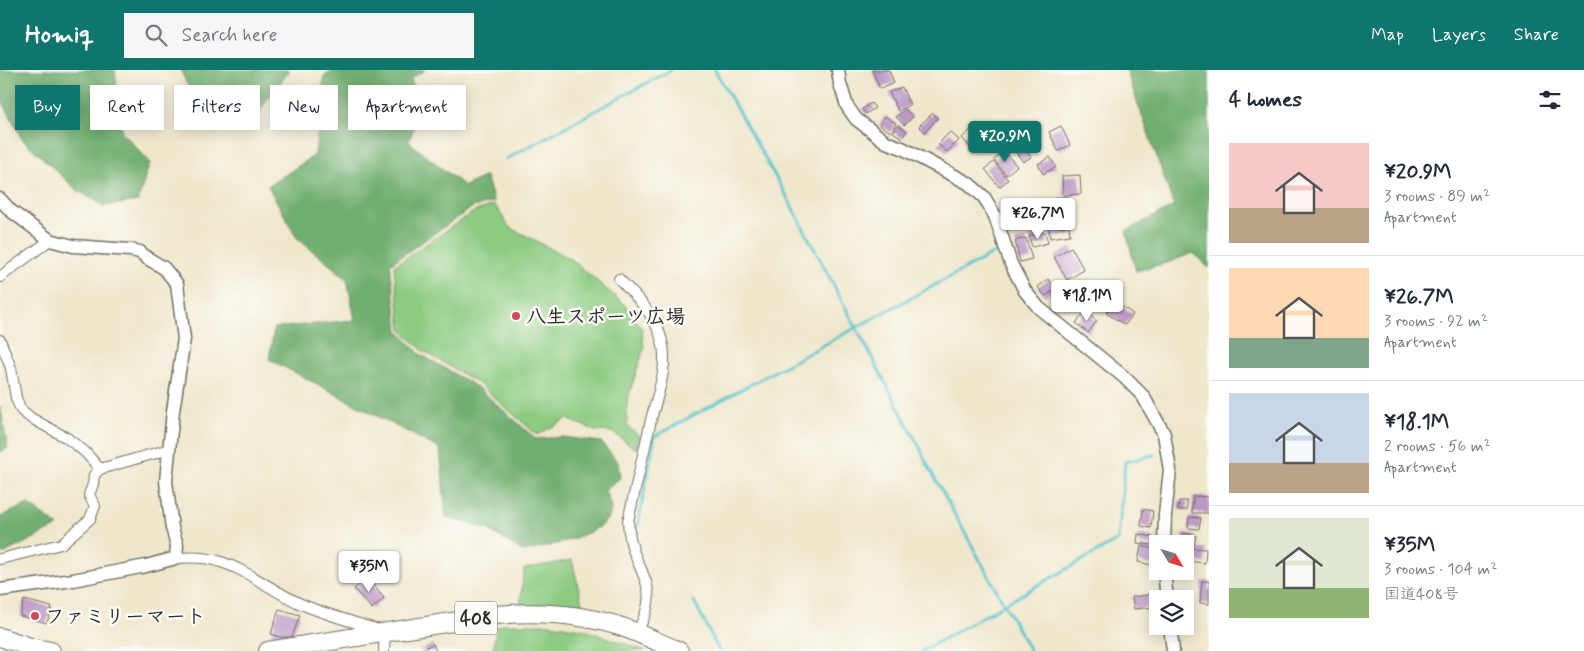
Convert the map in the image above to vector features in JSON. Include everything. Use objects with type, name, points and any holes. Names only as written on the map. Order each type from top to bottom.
[{"type":"highway","name":"408","points":[[268,651],[524,612],[577,616],[606,622],[675,650]]},
{"type":"highway","points":[[0,637],[30,647],[51,651]]},
{"type":"street","points":[[838,70],[847,106],[856,120],[886,142],[902,148],[968,183],[984,197],[995,216],[1011,264],[1025,291],[1039,308],[1124,377],[1143,396],[1164,434],[1170,470],[1164,535]]},
{"type":"street","points":[[0,199],[11,211],[50,240],[73,246],[140,252],[164,268],[177,284],[184,339],[166,481],[172,528],[177,545],[176,558]]},
{"type":"street","points":[[0,277],[50,240]]},
{"type":"street","points":[[619,279],[638,298],[656,324],[664,352],[662,379],[628,521],[629,540],[645,575],[648,594],[645,614],[637,633]]},
{"type":"street","points":[[0,340],[11,368],[16,398],[21,410],[67,438],[85,452],[100,469]]},
{"type":"street","points":[[0,559],[61,544],[80,529],[90,519],[95,506],[89,495],[94,475],[100,469],[170,449]]},
{"type":"street","points":[[0,590],[73,580],[146,566],[176,558],[194,557],[217,560],[241,570],[280,594],[303,605],[385,632],[384,651]]},
{"type":"street","points":[[1171,635],[1173,651]]},
{"type":"green space","points":[[0,70],[115,70],[117,85],[90,85],[90,130],[122,130],[150,162],[138,201],[104,206],[77,190],[22,139],[17,130],[80,130],[80,85],[15,85],[15,125],[0,96]]},
{"type":"green space","points":[[181,70],[290,70],[279,85],[270,85],[270,96],[260,109],[260,85],[188,85]]},
{"type":"green space","points":[[336,70],[425,70],[411,78],[413,85],[348,85],[348,130],[413,130],[409,142],[464,186],[486,176],[494,202],[473,207],[390,264],[398,331],[420,354],[477,387],[536,439],[562,437],[601,442],[618,462],[620,478],[605,490],[611,509],[608,518],[600,526],[561,543],[524,552],[487,529],[446,517],[440,449],[269,359],[274,328],[355,320],[347,279],[297,238],[268,186],[315,155],[318,130],[338,130],[338,85],[323,85],[324,76]]},
{"type":"green space","points":[[1126,70],[1209,70],[1209,268],[1193,253],[1167,263],[1136,271],[1126,231],[1174,206]]},
{"type":"green space","name":"八生スポーツ広場","points":[[495,205],[509,227],[571,259],[624,304],[642,329],[644,348],[627,401],[627,426],[640,437],[636,449],[612,432],[596,431],[567,419],[537,435],[479,384],[422,350],[401,330],[394,266],[475,211]]},
{"type":"green space","points":[[0,406],[8,448],[0,452]]},
{"type":"green space","points":[[28,504],[58,526],[3,554],[0,553],[0,517]]},
{"type":"green space","points":[[572,560],[583,607],[520,606],[524,569]]},
{"type":"green space","points":[[503,624],[550,624],[582,629],[646,651],[493,651],[496,628]]},
{"type":"building","points":[[872,70],[889,70],[894,83],[880,89]]},
{"type":"building","points":[[902,87],[910,105],[898,111],[889,92]]},
{"type":"building","points":[[871,103],[875,108],[866,114],[862,109]]},
{"type":"building","points":[[905,109],[913,117],[904,125],[896,117]]},
{"type":"building","points":[[933,113],[938,118],[925,132],[919,126]]},
{"type":"building","points":[[885,116],[896,123],[891,132],[879,125]]},
{"type":"building","points":[[1027,122],[1035,133],[1023,141],[1015,130]]},
{"type":"building","points":[[978,123],[988,134],[972,149],[962,138]]},
{"type":"building","points":[[898,125],[907,131],[902,138],[893,132]]},
{"type":"building","points":[[1061,126],[1070,145],[1058,151],[1049,132]]},
{"type":"building","points":[[950,132],[959,140],[947,152],[938,144]]},
{"type":"building","points":[[1022,146],[1031,157],[1023,162],[1015,151]]},
{"type":"building","points":[[1004,151],[1017,166],[1006,175],[994,160]]},
{"type":"building","points":[[1050,157],[1056,167],[1043,174],[1038,164]]},
{"type":"building","points":[[994,162],[1008,180],[999,187],[985,169]]},
{"type":"building","points":[[1080,175],[1081,194],[1063,195],[1062,176]]},
{"type":"building","points":[[1069,197],[1070,207],[1058,208],[1057,198]]},
{"type":"building","points":[[1057,215],[1058,227],[1069,226],[1070,235],[1050,238],[1047,216]]},
{"type":"building","points":[[1045,232],[1048,243],[1032,247],[1029,236]]},
{"type":"building","points":[[1026,238],[1032,259],[1020,262],[1015,241]]},
{"type":"building","points":[[1071,247],[1084,270],[1067,280],[1054,257]]},
{"type":"building","points":[[1048,279],[1056,289],[1045,296],[1038,287]]},
{"type":"building","points":[[1087,287],[1092,293],[1085,300],[1079,294]]},
{"type":"building","points":[[1078,294],[1087,304],[1080,309],[1071,300]]},
{"type":"building","points":[[1114,301],[1133,314],[1125,325],[1106,313]]},
{"type":"building","points":[[1085,312],[1097,321],[1088,333],[1076,323]]},
{"type":"building","points":[[1193,496],[1209,497],[1209,513],[1192,513]]},
{"type":"building","points":[[1179,501],[1187,501],[1187,510],[1178,510]]},
{"type":"building","points":[[1143,509],[1153,511],[1151,528],[1141,526]]},
{"type":"building","points":[[1189,517],[1201,518],[1199,529],[1188,528]]},
{"type":"building","points":[[1138,534],[1149,536],[1149,545],[1137,543]]},
{"type":"building","points":[[1141,546],[1149,548],[1149,564],[1138,562]]},
{"type":"building","points":[[1194,548],[1206,549],[1205,563],[1194,562]]},
{"type":"building","points":[[367,578],[384,598],[372,609],[354,589]]},
{"type":"building","points":[[1202,581],[1209,581],[1209,604],[1200,603]]},
{"type":"building","points":[[1149,595],[1149,608],[1134,609],[1132,597]]},
{"type":"building","points":[[24,600],[52,607],[47,623],[20,616]]},
{"type":"building","points":[[279,609],[300,615],[292,637],[280,637],[271,634]]},
{"type":"building","points":[[433,644],[436,651],[419,651]]},
{"type":"waterway","points":[[506,159],[671,70]]},
{"type":"waterway","points":[[715,70],[788,199],[926,462],[1030,651]]},
{"type":"waterway","points":[[636,534],[655,436],[998,251]]},
{"type":"waterway","points":[[922,651],[1118,540],[1125,462],[1154,455]]},
{"type":"waterway","points":[[694,601],[719,651]]},
{"type":"place","name":"八生スポーツ広場","points":[[516,316]]},
{"type":"place","name":"ファミリーマート","points":[[35,616]]}]
